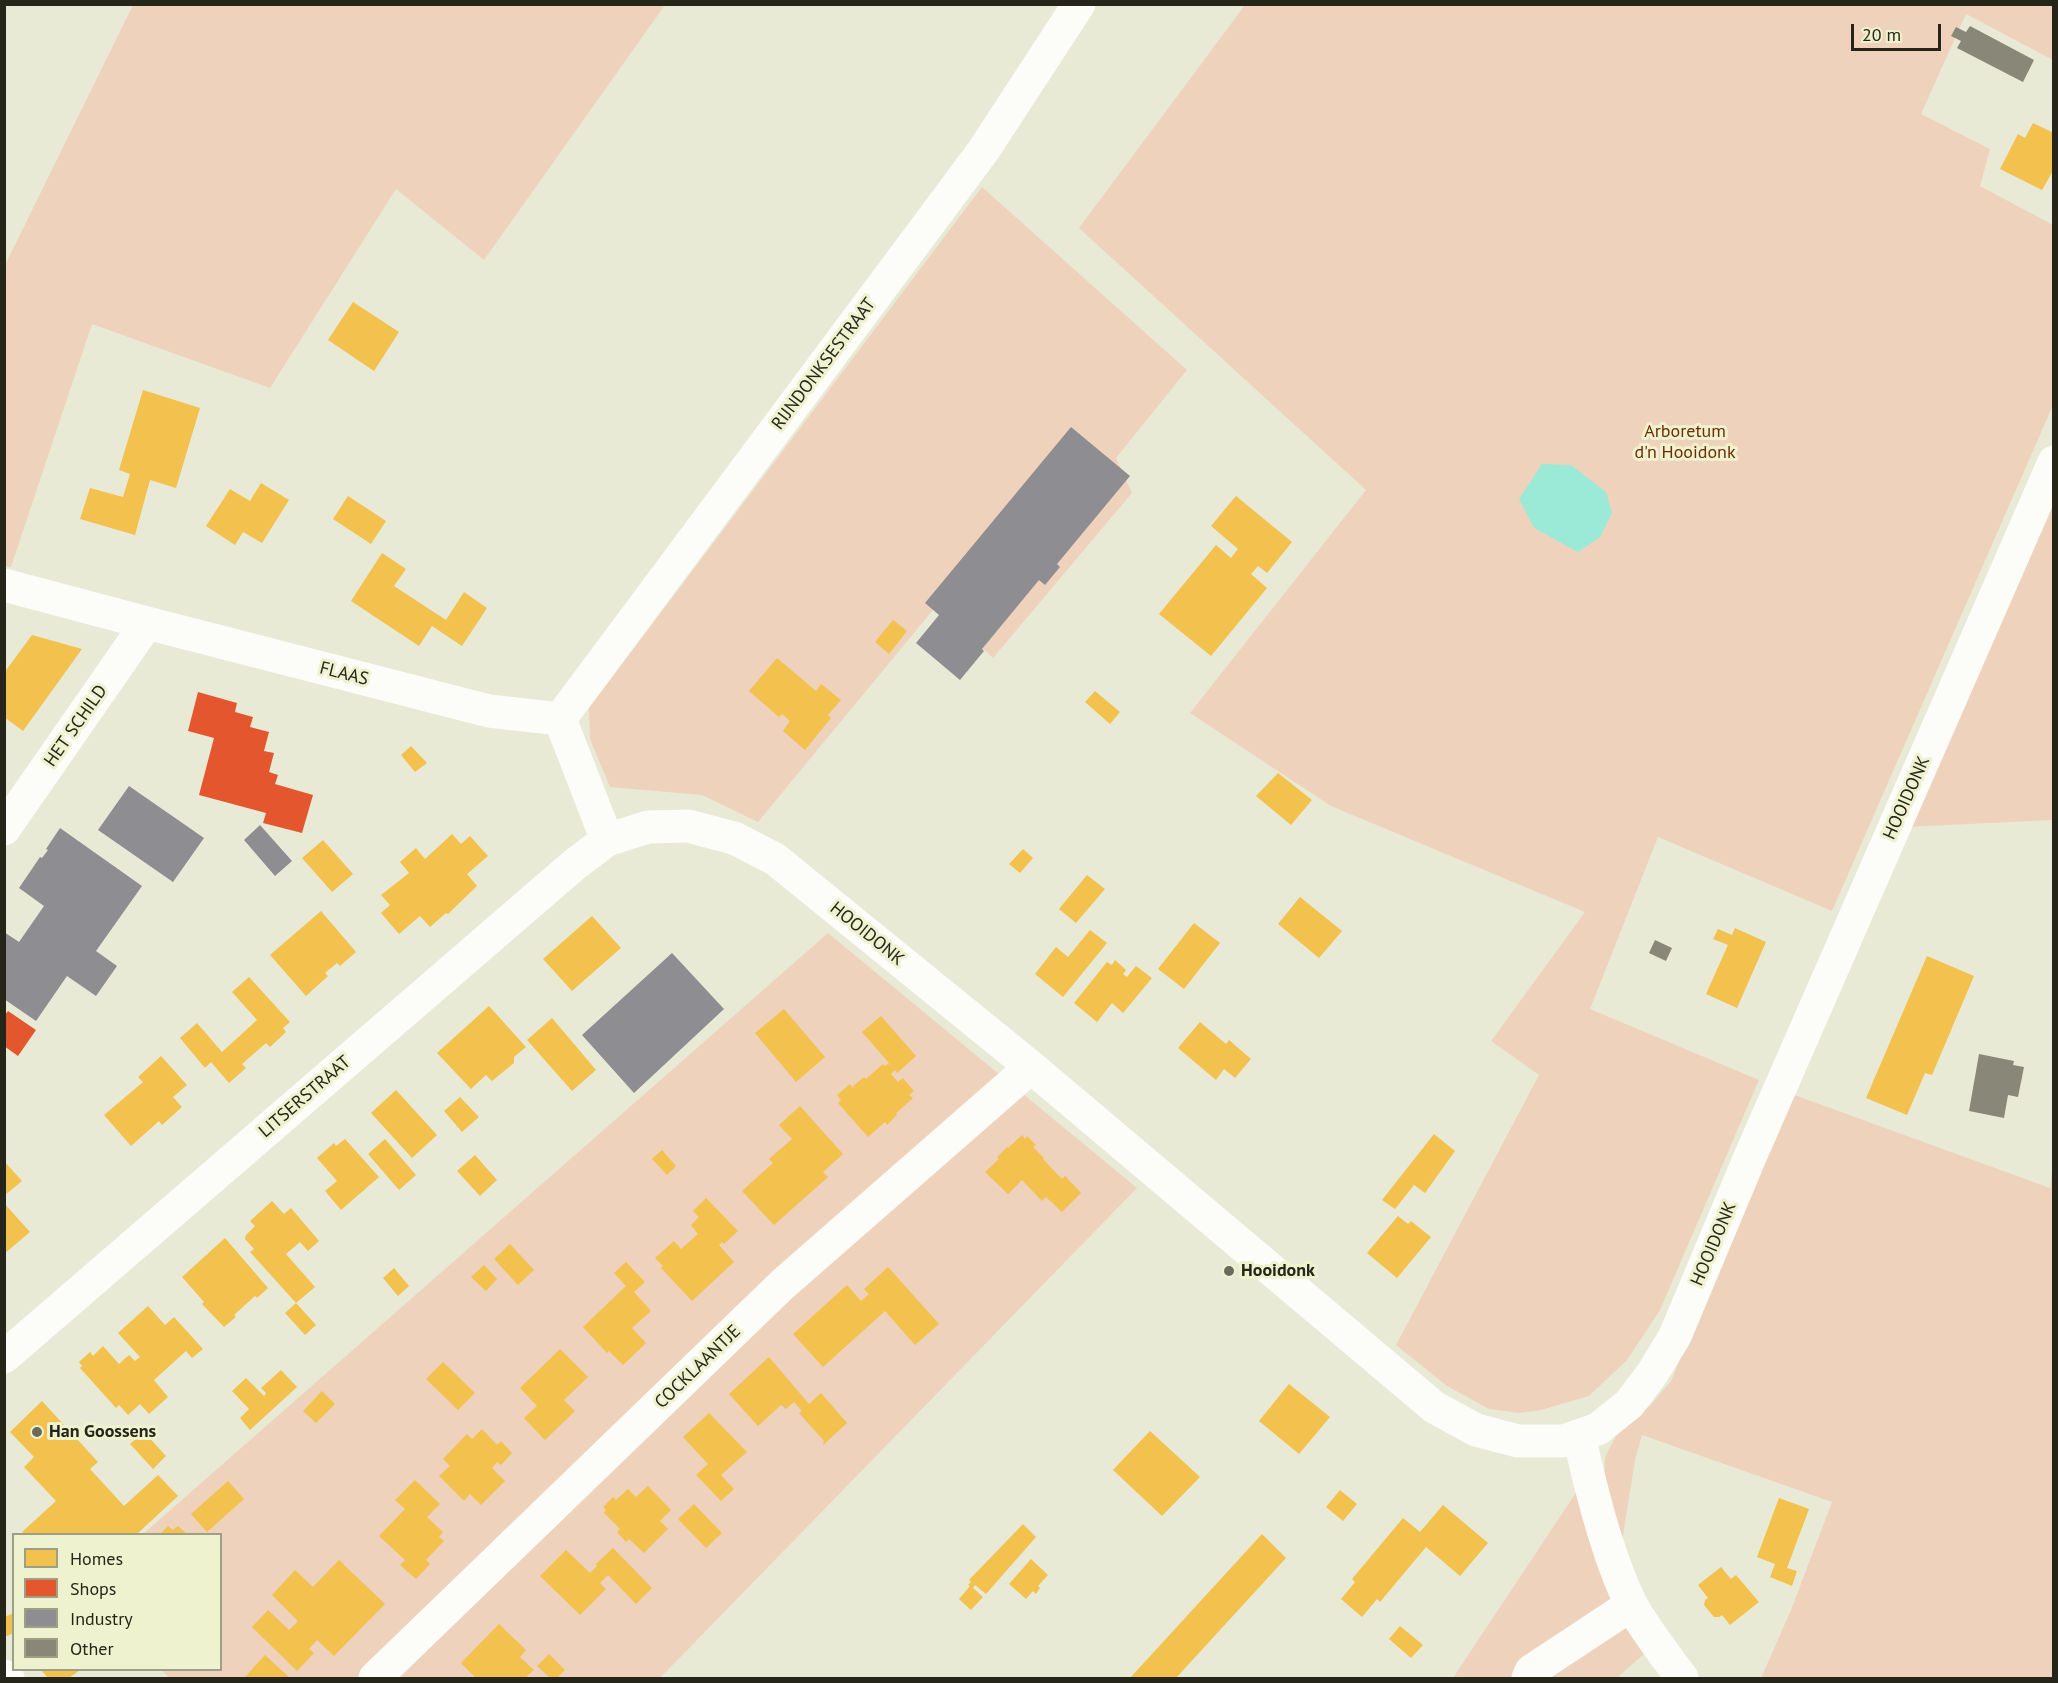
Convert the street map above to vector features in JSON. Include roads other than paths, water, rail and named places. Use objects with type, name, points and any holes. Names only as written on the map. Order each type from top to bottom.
[{"type":"street","name":"RIJNDONKSESTRAAT","points":[[560,718],[982,151],[1079,4]]},
{"type":"street","name":"HOOIDONK","points":[[607,840],[648,827],[688,826],[734,838],[775,859],[1031,1067],[1434,1407],[1476,1430],[1518,1441],[1563,1441],[1598,1429],[1629,1404],[1652,1374],[1675,1336],[2054,462]]},
{"type":"street","name":"FLAAS","points":[[4,585],[489,711],[560,718]]},
{"type":"street","name":"HET SCHILD","points":[[4,829],[147,623]]},
{"type":"street","points":[[560,718],[607,840]]},
{"type":"street","name":"LITSERSTRAAT","points":[[4,1357],[607,840]]},
{"type":"street","name":"COCKLAANTJE","points":[[375,1678],[783,1284],[1031,1067]]},
{"type":"street","points":[[1579,1436],[1617,1573],[1631,1605],[1682,1678]]},
{"type":"street","points":[[1528,1678],[1531,1671],[1631,1605]]},
{"type":"water","points":[[1542,464],[1571,465],[1606,492],[1612,513],[1600,537],[1578,552],[1534,528],[1519,499]]},
{"type":"place","name":"Hooidonk","points":[[1229,1271]]},
{"type":"place","name":"Han Goossens","points":[[37,1432]]},
{"type":"park label","name":"Arboretum d'n Hooidonk","points":[[1685,442]]}]
